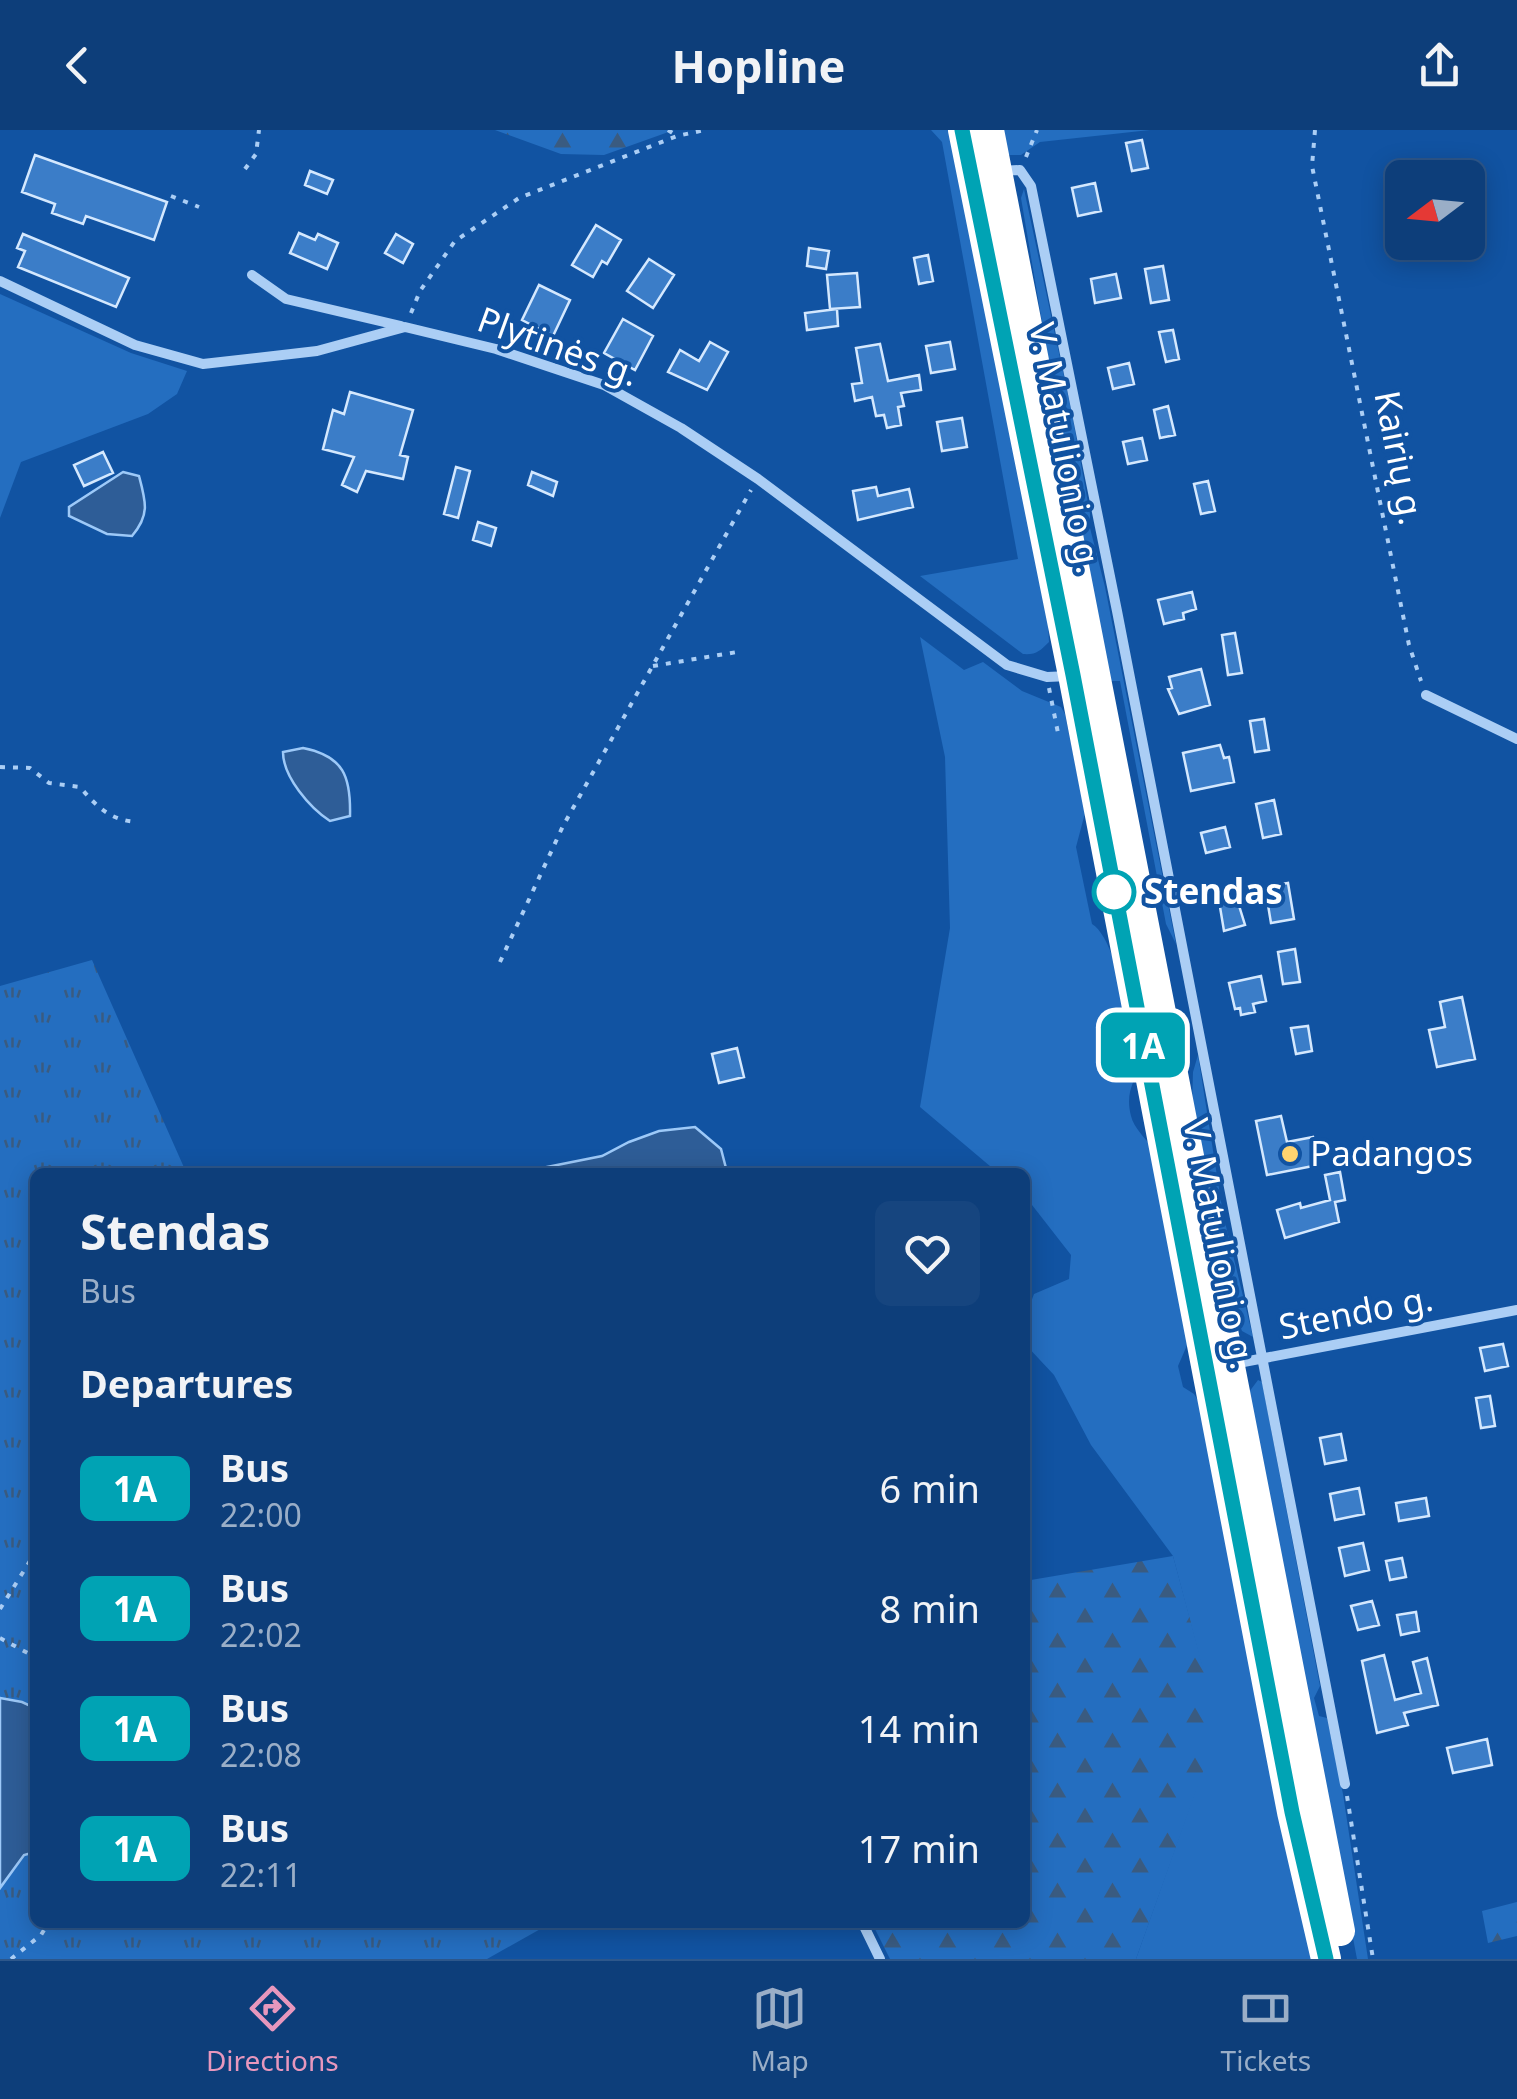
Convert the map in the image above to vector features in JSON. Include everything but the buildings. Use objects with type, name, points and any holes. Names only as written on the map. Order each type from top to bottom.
[{"type":"highway","name":"V. Matulionio g.","points":[[962,130],[1084,673],[1218,1367],[1345,1959]]},
{"type":"highway","name":"V. Matulionio g.","points":[[989,130],[1008,171],[1084,673]]},
{"type":"highway","name":"V. Matulionio g.","points":[[1218,1367],[1292,1812],[1326,1959]]},
{"type":"street","points":[[1008,171],[1031,186],[1035,205],[1345,1784]]},
{"type":"street","points":[[252,275],[286,299],[405,327]]},
{"type":"street","name":"Plytinės g.","points":[[0,281],[134,345],[203,364],[316,350],[405,327],[496,349],[604,385],[681,428],[758,479],[1008,665],[1047,677],[1084,673]]},
{"type":"street","points":[[1426,695],[1517,738]]},
{"type":"street","name":"Stendo g.","points":[[1218,1367],[1517,1310]]},
{"type":"street","points":[[865,1928],[880,1959]]},
{"type":"path","points":[[244,169],[256,154],[259,130]]},
{"type":"path","points":[[668,130],[677,136]]},
{"type":"path","points":[[405,327],[420,292],[455,241],[519,198],[677,136],[705,130]]},
{"type":"path","points":[[1008,171],[1038,130]]},
{"type":"path","name":"Kairių g.","points":[[1315,130],[1312,166],[1409,645],[1426,695]]},
{"type":"path","points":[[171,196],[200,207]]},
{"type":"path","points":[[500,962],[564,826],[758,479]]},
{"type":"path","points":[[651,666],[737,652]]},
{"type":"path","points":[[0,768],[30,768],[48,783],[80,787],[94,804],[118,822],[138,822]]},
{"type":"path","points":[[0,1609],[30,1561]]},
{"type":"path","points":[[0,1638],[30,1654]]},
{"type":"path","points":[[1345,1784],[1373,1959]]},
{"type":"path","points":[[11,1959],[45,1928]]},
{"type":"green space","points":[[495,130],[674,130],[604,155],[561,154]]},
{"type":"green space","points":[[931,130],[949,130],[1048,624],[1049,642],[1031,654],[1023,654],[920,576],[1018,559],[942,142]]},
{"type":"green space","points":[[1001,130],[1150,130],[1040,142],[1021,155],[1007,155]]},
{"type":"green space","points":[[1024,189],[1176,944],[1166,924],[1120,681],[1109,681],[1063,446],[1021,198]]},
{"type":"green space","points":[[0,294],[131,353],[187,371],[177,394],[148,414],[21,462],[0,518]]},
{"type":"green space","points":[[920,637],[964,670],[983,662],[1022,691],[1061,707],[1065,714],[1085,813],[1076,847],[1092,924],[1109,948],[1127,1010],[1136,1063],[1129,1099],[1131,1116],[1153,1148],[1188,1343],[1178,1366],[1183,1387],[1201,1405],[1311,1959],[1136,1959],[1218,1727],[1173,1556],[1091,1445],[1054,1375],[1030,1349],[1030,1305],[1034,1294],[1069,1279],[1071,1255],[1030,1202],[1030,1168],[992,1168],[920,1107],[950,928],[945,757]]},
{"type":"green space","points":[[92,960],[184,1168],[30,1168],[30,1928],[542,1928],[487,1959],[0,1959],[0,986]]},
{"type":"green space","points":[[1198,1055],[1223,1214],[1253,1337],[1242,1331],[1234,1309],[1192,1104]]},
{"type":"green space","points":[[1258,1380],[1262,1382],[1320,1686],[1314,1698],[1319,1716],[1327,1718],[1343,1794],[1368,1959],[1357,1959],[1249,1392]]},
{"type":"green space","points":[[1173,1556],[1219,1727],[1136,1959],[890,1959],[874,1928],[1030,1928],[1030,1580]]},
{"type":"green space","points":[[1517,1902],[1517,1936],[1488,1943],[1482,1911]]},
{"type":"shaded area","points":[[123,472],[139,476],[145,501],[142,521],[132,536],[107,534],[69,516],[69,507]]},
{"type":"shaded area","points":[[303,748],[328,757],[342,770],[349,790],[350,816],[330,821],[299,791],[283,752]]},
{"type":"shaded area","points":[[695,1127],[721,1149],[726,1168],[542,1168],[602,1156],[659,1131]]},
{"type":"shaded area","points":[[0,1698],[30,1706],[30,1853],[24,1855],[0,1888]]},
{"type":"bus line","name":"1A","points":[[962,130],[1073,675],[1292,1812],[1326,1959]]},
{"type":"place","name":"Stendas","points":[[1114,892]]},
{"type":"place","name":"Padangos","points":[[1290,1154]]}]
